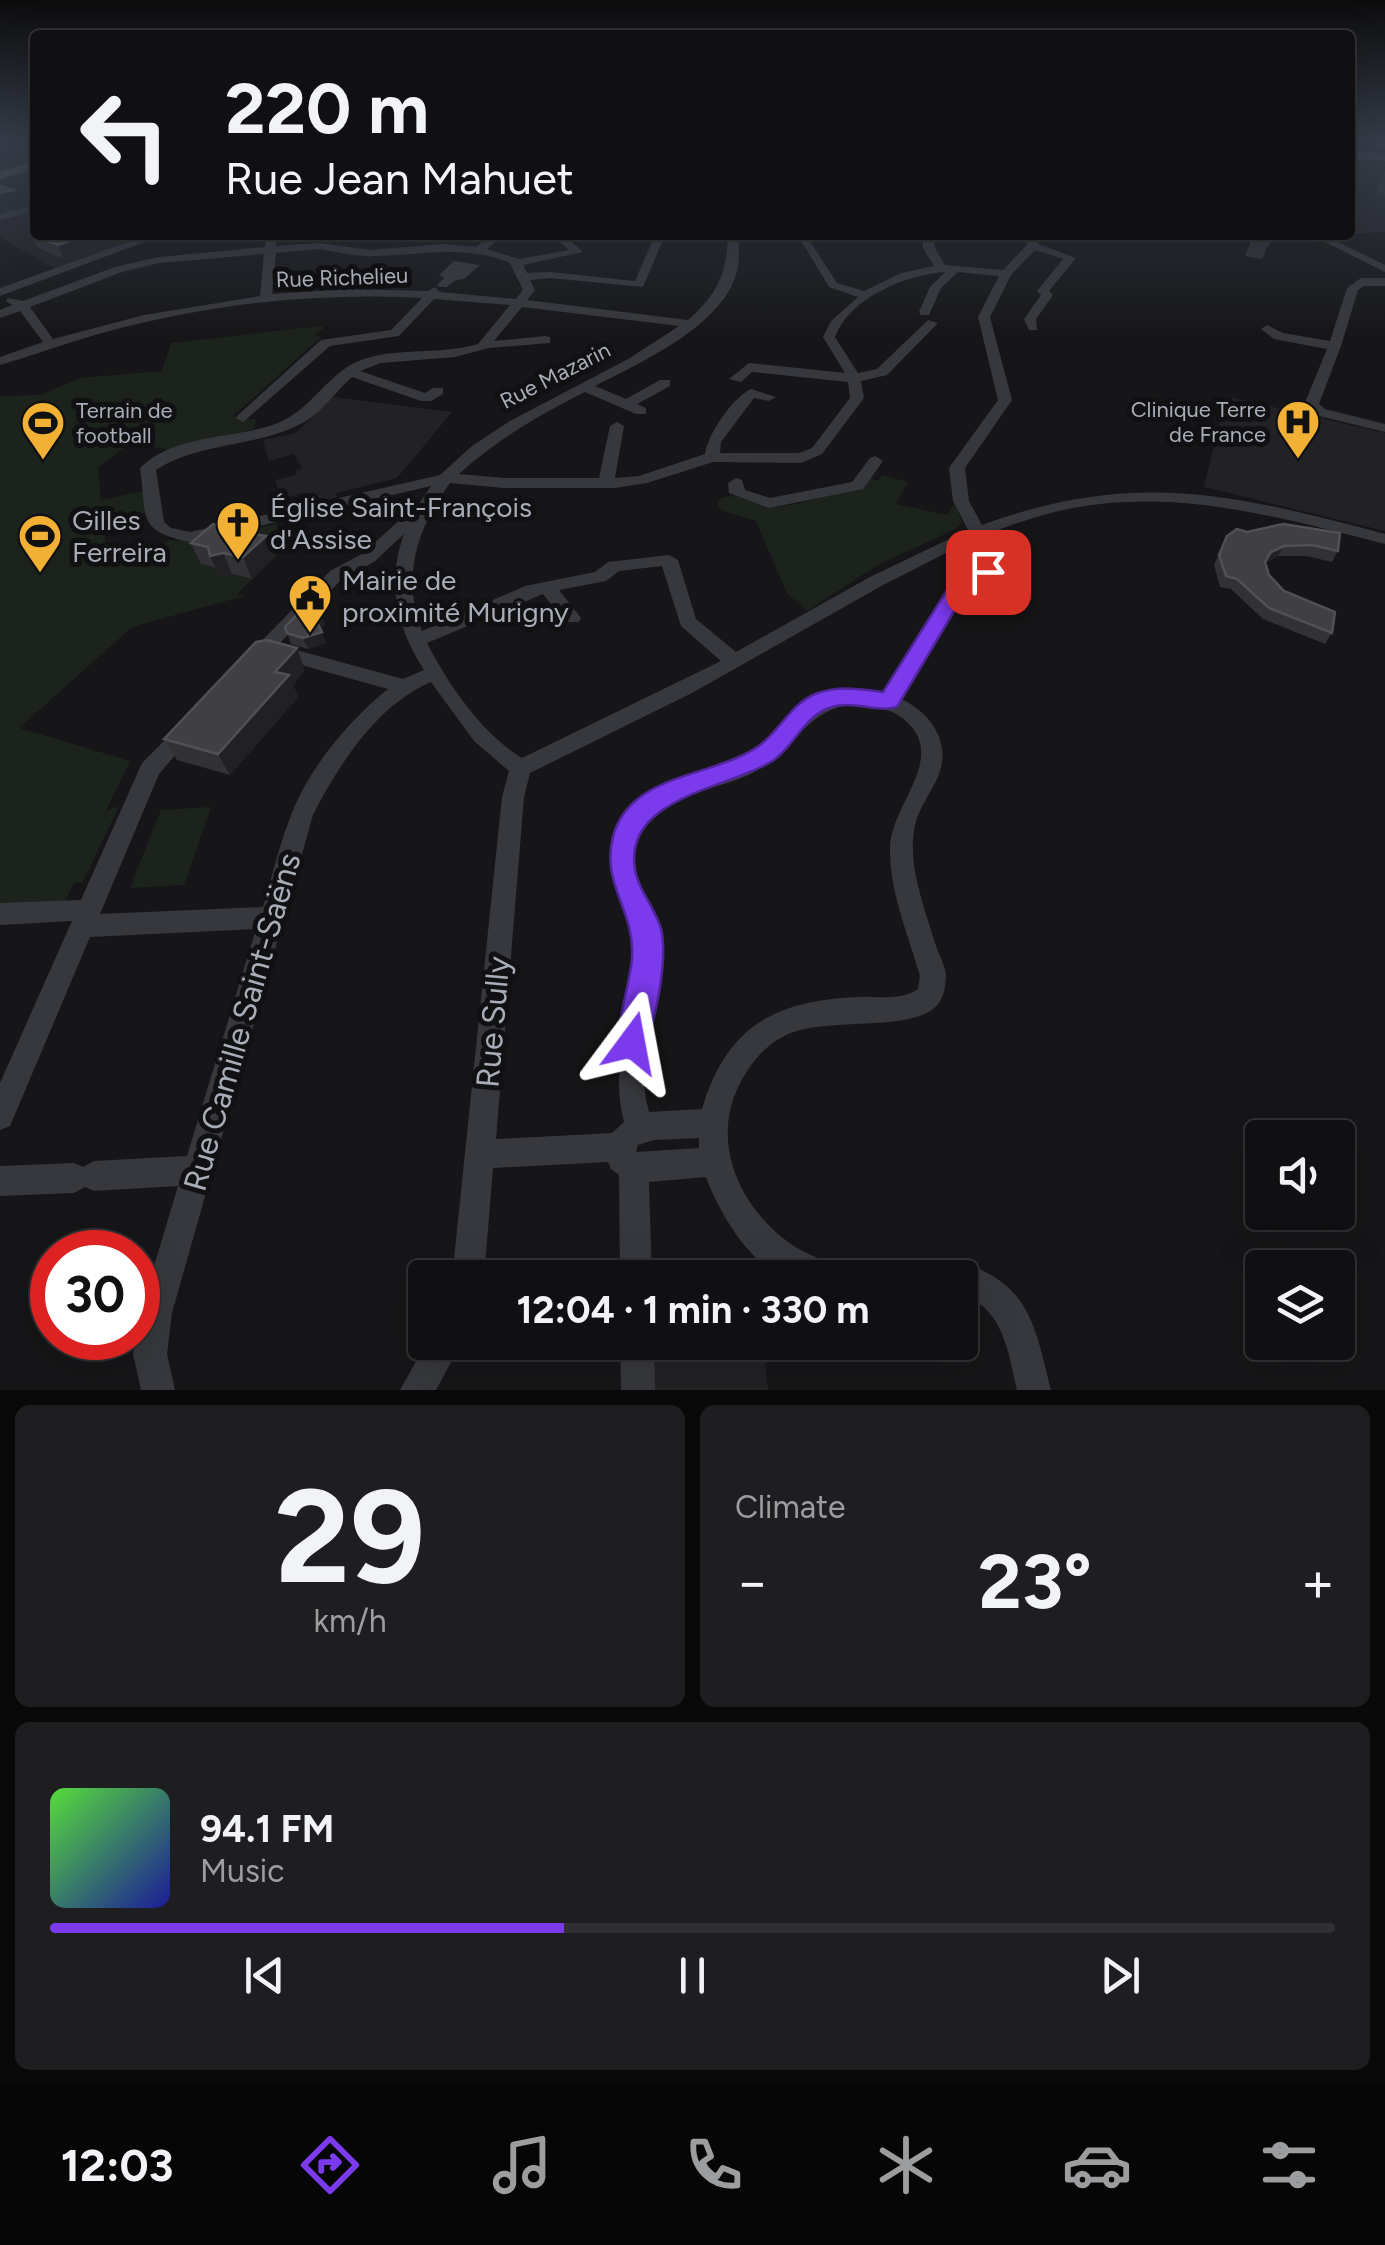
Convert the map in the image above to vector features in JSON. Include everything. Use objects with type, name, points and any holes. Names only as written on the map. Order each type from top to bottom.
[{"type":"street","points":[[0,217],[30,209]]},
{"type":"street","points":[[0,294],[145,240]]},
{"type":"street","points":[[265,300],[271,240]]},
{"type":"street","points":[[416,240],[420,248]]},
{"type":"street","points":[[478,251],[490,240]]},
{"type":"street","points":[[517,263],[577,252],[565,240]]},
{"type":"street","points":[[525,277],[550,275],[639,285],[658,240]]},
{"type":"street","name":"Rue Mazarin","points":[[521,768],[503,759],[435,673],[415,640],[404,603],[408,542],[446,478],[500,432],[634,363],[691,324],[728,281],[732,240]]},
{"type":"street","points":[[805,240],[833,286],[864,296]]},
{"type":"street","points":[[928,240],[929,248],[948,269]]},
{"type":"street","points":[[889,701],[961,584],[988,572],[992,566],[970,532],[956,479],[963,456],[1005,400],[984,323],[1006,274],[1032,240],[1070,258],[1044,291],[1047,296],[1030,319],[1033,327]]},
{"type":"street","points":[[1326,240],[1385,269]]},
{"type":"street","points":[[0,314],[118,269],[151,261],[319,246],[382,253],[446,241],[496,253],[517,263],[529,290],[482,346],[479,368]]},
{"type":"street","points":[[736,379],[749,367],[767,371],[783,368],[828,379],[882,372],[929,317],[936,287],[948,269]]},
{"type":"street","points":[[545,340],[363,363],[304,416],[190,446],[148,468],[156,524],[166,532],[202,536],[446,478],[606,483],[641,480],[712,457],[802,458],[817,451],[858,398],[854,377],[829,337],[831,327],[864,296],[908,272],[948,269],[1006,274]]},
{"type":"street","points":[[243,418],[326,343],[395,332],[454,276]]},
{"type":"street","points":[[1385,282],[1356,284],[1311,404],[1320,412],[1385,428]]},
{"type":"street","name":"Rue Richelieu","points":[[0,361],[107,326],[265,300],[330,294],[437,290],[516,304],[691,324]]},
{"type":"street","points":[[0,294],[22,305],[50,343]]},
{"type":"street","points":[[1271,328],[1278,336],[1334,346]]},
{"type":"street","points":[[351,372],[426,398]]},
{"type":"street","points":[[626,405],[664,383]]},
{"type":"street","points":[[584,387],[641,412]]},
{"type":"street","points":[[712,457],[714,442],[748,397],[752,393],[769,396]]},
{"type":"street","points":[[606,483],[617,426]]},
{"type":"street","points":[[736,483],[737,493],[769,503],[857,486],[876,461]]},
{"type":"street","points":[[521,768],[735,662],[905,563],[970,532],[1014,519],[1125,496],[1192,498],[1244,504],[1385,538]]},
{"type":"street","points":[[238,676],[336,574],[368,558],[408,522],[418,520]]},
{"type":"street","points":[[415,640],[547,587],[600,577],[614,566],[669,560],[688,622],[735,662]]},
{"type":"street","points":[[547,587],[572,618]]},
{"type":"street","points":[[264,648],[404,686]]},
{"type":"street","name":"Rue Camille Saint-Saëns","points":[[158,1390],[150,1354],[156,1313],[302,815],[320,778],[371,714],[404,686],[435,673]]},
{"type":"street","points":[[635,1260],[632,1043],[645,984],[648,933],[621,868],[628,832],[658,799],[682,786],[732,772],[771,750],[795,721],[820,701],[849,696],[889,701],[924,728],[932,750],[933,763],[926,781],[907,811],[900,850],[932,976],[930,995],[907,1008],[818,1010],[786,1020],[758,1037],[738,1058],[718,1101],[714,1162],[720,1184],[753,1234],[789,1260]]},
{"type":"street","points":[[0,1116],[150,770],[199,718]]},
{"type":"street","name":"Rue Sully","points":[[470,1260],[513,797],[521,768]]},
{"type":"street","points":[[0,914],[86,918],[274,917]]},
{"type":"street","points":[[480,1154],[631,1147],[715,1124]]},
{"type":"street","points":[[631,1147],[714,1162]]},
{"type":"street","points":[[0,1180],[200,1170]]},
{"type":"street","points":[[978,1283],[996,1294],[1015,1315],[1034,1390]]},
{"type":"street","points":[[417,1390],[435,1360]]},
{"type":"street","points":[[637,1360],[638,1390]]},
{"type":"shaded area","points":[[0,207],[30,207],[30,240],[148,240],[61,272],[0,237]]},
{"type":"shaded area","points":[[1355,207],[1385,207],[1385,232],[1355,234]]},
{"type":"shaded area","points":[[324,328],[315,335],[321,337],[233,416],[257,420],[253,429],[168,450],[132,442],[98,467],[101,500],[144,491],[147,512],[103,522],[108,561],[136,567],[168,540],[195,541],[277,524],[284,549],[274,558],[254,553],[218,569],[220,577],[232,574],[252,579],[237,594],[244,596],[132,627],[19,728],[130,761],[106,811],[119,806],[83,882],[74,882],[63,906],[0,909],[0,396],[40,395],[80,378],[162,371],[171,343]]},
{"type":"shaded area","name":"Clinique Terre de France","points":[[1226,396],[1385,433],[1385,531],[1204,487]]},
{"type":"shaded area","points":[[333,397],[452,412],[397,478],[336,493],[337,499],[308,506],[303,493],[281,499],[275,480],[297,475],[295,470],[302,468],[294,454],[269,461],[263,440],[296,433]]},
{"type":"shaded area","points":[[882,475],[908,482],[896,504],[947,515],[955,503],[962,522],[956,529],[879,564],[807,611],[787,593],[756,521],[723,511],[717,505],[721,498],[734,496],[767,506],[792,505],[869,478],[878,481]]},
{"type":"shaded area","points":[[211,807],[184,885],[130,888],[161,810]]},
{"type":"shaded area","points":[[654,1360],[765,1360],[768,1390],[654,1390]]},
{"type":"building","points":[[44,240],[73,240],[58,245]]},
{"type":"building","points":[[213,524],[229,528],[243,525],[245,532],[266,536],[243,557],[223,553],[210,556],[208,547],[191,543]]},
{"type":"building","points":[[1283,524],[1340,533],[1338,551],[1312,545],[1284,546],[1271,552],[1265,562],[1269,575],[1284,591],[1335,612],[1332,633],[1269,608],[1237,579],[1226,576],[1219,555],[1227,536],[1237,529],[1247,532]]},
{"type":"building","points":[[302,609],[321,613],[315,619],[322,632],[303,638],[287,633],[285,627]]},
{"type":"building","points":[[267,640],[297,648],[275,672],[289,675],[218,754],[164,739],[256,642]]},
{"type":"place","name":"Clinique Terre de France","points":[[1298,460]]},
{"type":"place","name":"Terrain de football","points":[[43,461]]},
{"type":"place","name":"Église Saint-François d'Assise","points":[[238,561]]},
{"type":"place","name":"Gilles Ferreira","points":[[40,574]]},
{"type":"place","name":"Mairie de proximité Murigny","points":[[310,634]]},
{"type":"route","points":[[632,1043],[645,984],[648,933],[621,868],[628,832],[644,809],[682,786],[746,766],[771,750],[795,721],[820,701],[849,696],[889,701],[961,584],[988,572]]}]
